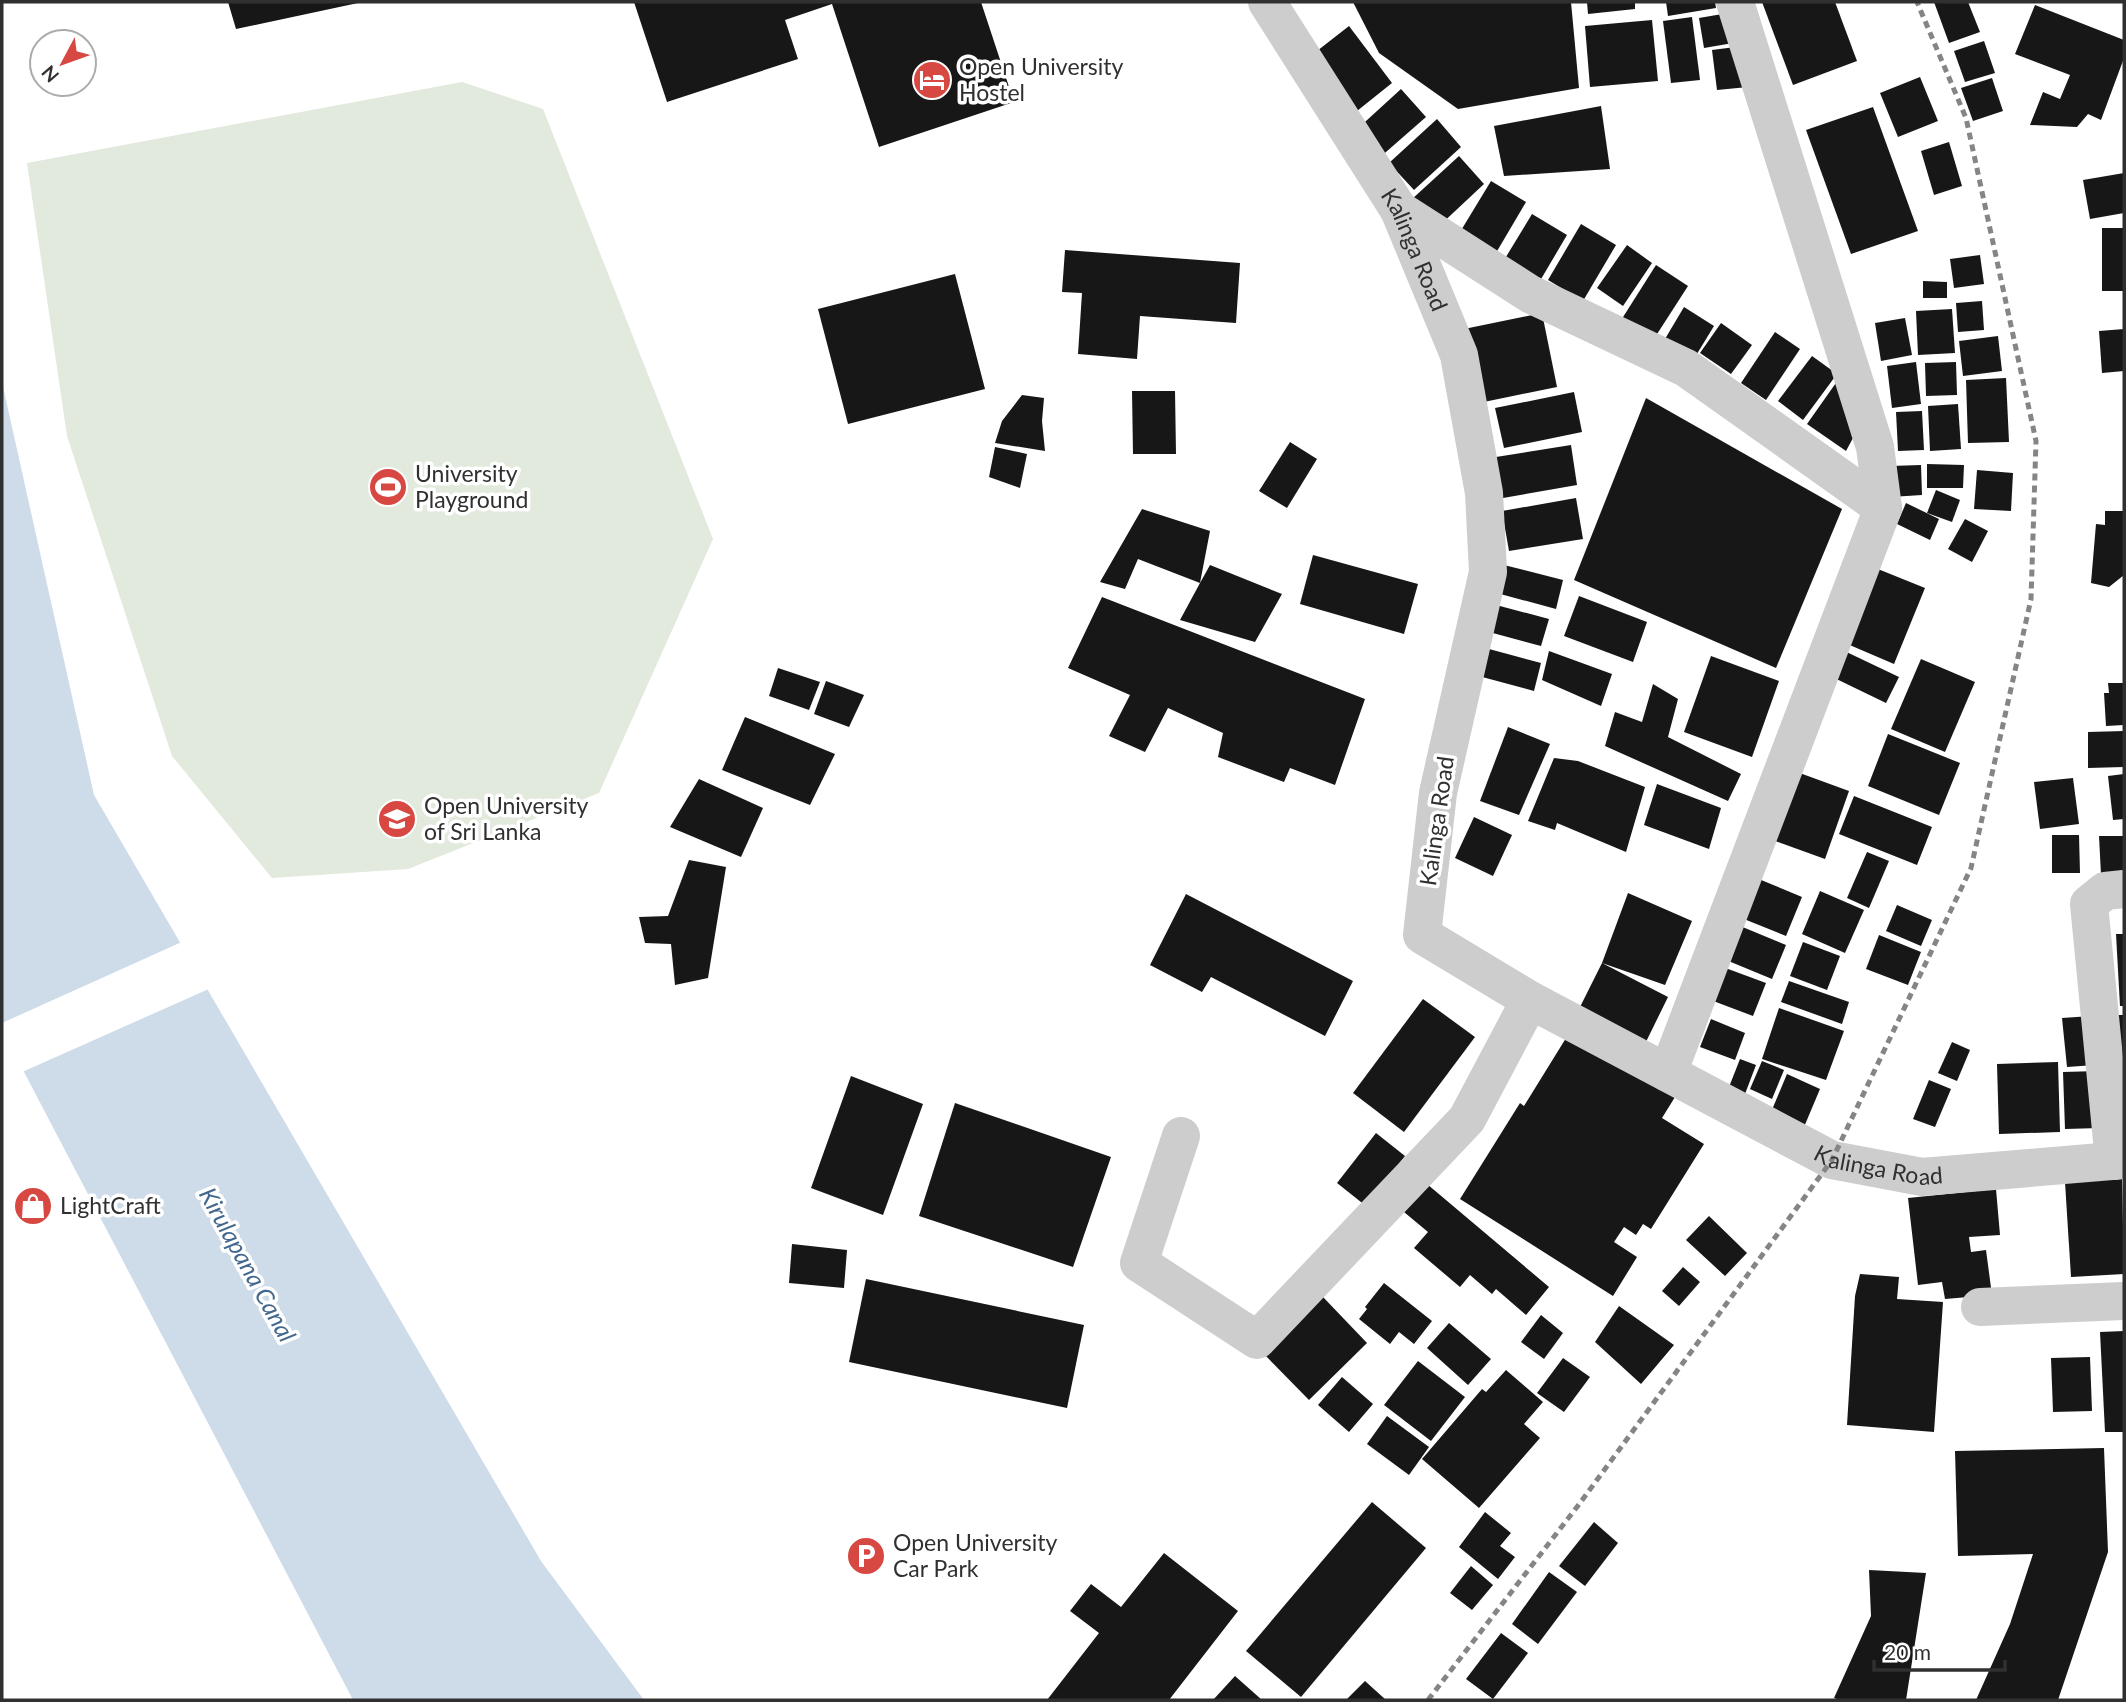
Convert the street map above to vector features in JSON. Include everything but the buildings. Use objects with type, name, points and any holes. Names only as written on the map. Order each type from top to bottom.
[{"type":"street","name":"Kalinga Road","points":[[1267,2],[1399,210],[1459,355],[1483,493],[1488,572],[1438,793],[1422,935],[1530,1000],[1832,1160],[1922,1177],[2119,1161]]},
{"type":"street","points":[[1668,1073],[1883,508],[1875,447],[1735,2]]},
{"type":"street","points":[[1399,210],[1530,294],[1686,368],[1883,508]]},
{"type":"street","points":[[2119,1161],[2089,904],[2105,891],[2124,889]]},
{"type":"street","points":[[1181,1136],[1139,1263],[1258,1340],[1467,1119],[1530,1000]]},
{"type":"street","points":[[1980,1307],[2124,1301]]},
{"type":"shaded area","name":"University Playground","points":[[462,82],[543,109],[713,539],[599,793],[408,869],[272,878],[172,756],[67,436],[27,163]]},
{"type":"water","name":"Kirulapana Canal","points":[[2,382],[94,795],[541,1561],[644,1700],[353,1700],[2,1030]]},
{"type":"pier","points":[[184,941],[211,988],[20,1073],[2,1038],[2,1023]]},
{"type":"railway","points":[[1428,1700],[1580,1503],[1832,1160],[1971,868],[2031,599],[2036,441],[1966,118],[1917,2]]},
{"type":"place","name":"Open University Hostel","points":[[932,80]]},
{"type":"place","name":"University Playground","points":[[388,487]]},
{"type":"place","name":"Open University of Sri Lanka","points":[[397,819]]},
{"type":"place","name":"LightCraft","points":[[33,1206]]},
{"type":"place","name":"Open University Car Park","points":[[866,1556]]}]
